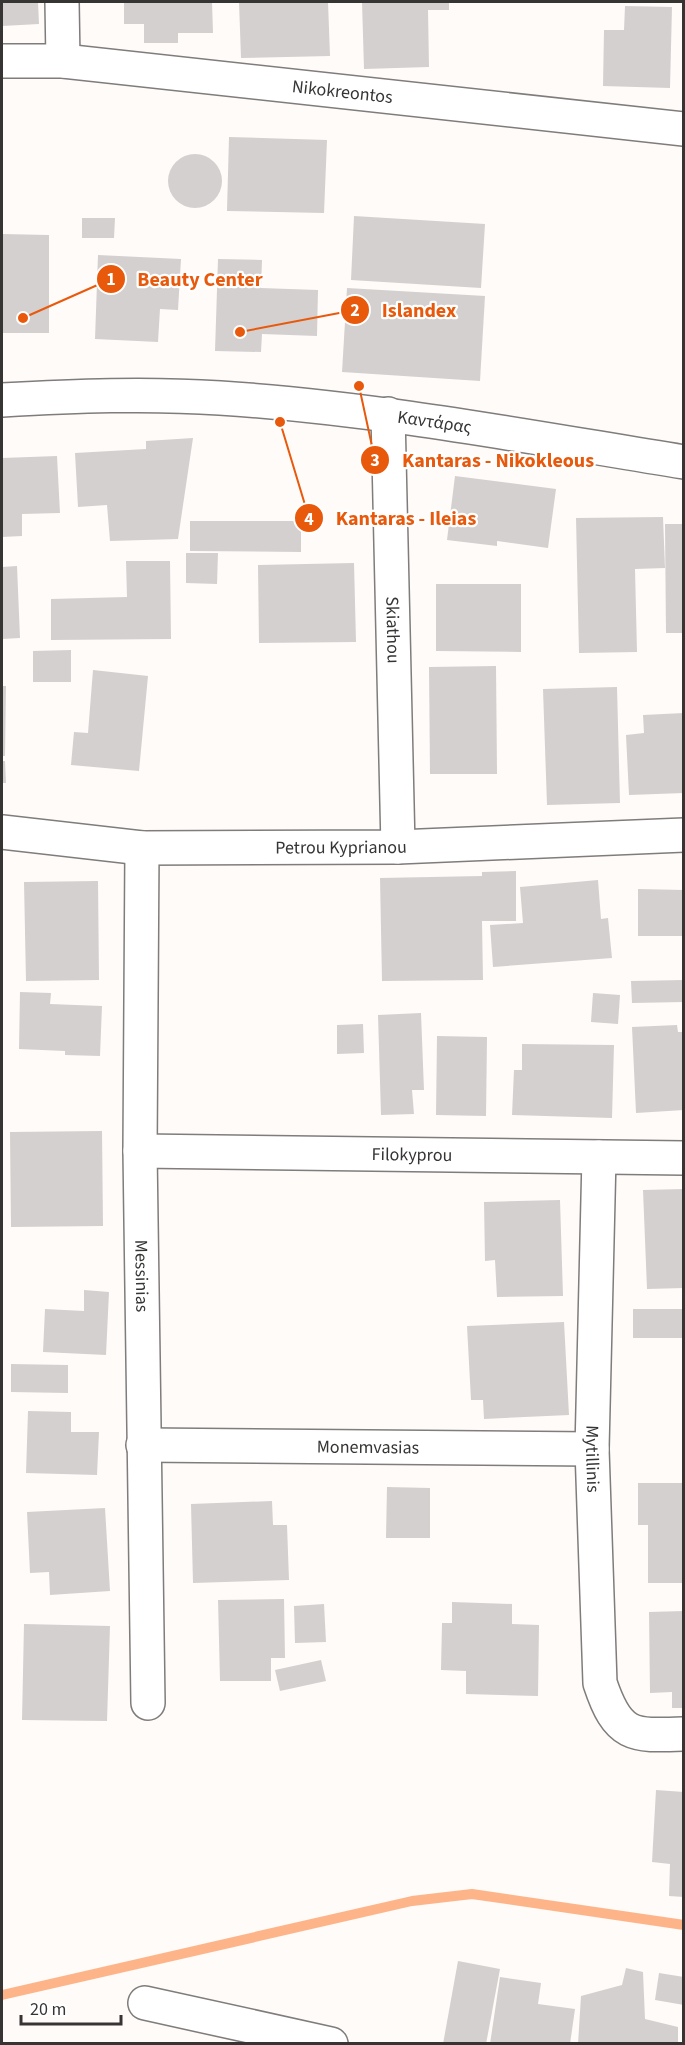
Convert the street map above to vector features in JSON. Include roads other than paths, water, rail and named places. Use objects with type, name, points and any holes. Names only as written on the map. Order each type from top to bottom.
[{"type":"street","points":[[62,2],[63,61]]},
{"type":"street","name":"Nikokreontos","points":[[2,61],[63,61],[684,129]]},
{"type":"street","name":"Καντάρας","points":[[2,400],[79,396],[218,398],[388,414],[684,462]]},
{"type":"street","name":"Skiathou","points":[[388,414],[398,847]]},
{"type":"street","name":"Petrou Kyprianou","points":[[2,832],[142,848],[398,847],[684,835]]},
{"type":"street","name":"Messinias","points":[[142,848],[140,1151],[148,1703]]},
{"type":"street","name":"Filokyprou","points":[[140,1151],[684,1158]]},
{"type":"street","name":"Mytillinis","points":[[599,1157],[592,1449],[600,1683],[606,1703],[615,1717],[635,1734],[684,1734]]},
{"type":"street","name":"Monemvasias","points":[[143,1444],[592,1449]]},
{"type":"street","points":[[146,2003],[331,2043]]},
{"type":"waterway","points":[[2,1995],[412,1901],[472,1894],[684,1925]]},
{"type":"place","name":"Beauty Center","points":[[23,318]]},
{"type":"place","name":"Islandex","points":[[240,332]]},
{"type":"place","name":"Kantaras - Nikokleous","points":[[359,386]]},
{"type":"place","name":"Kantaras - Ileias","points":[[280,422]]}]
